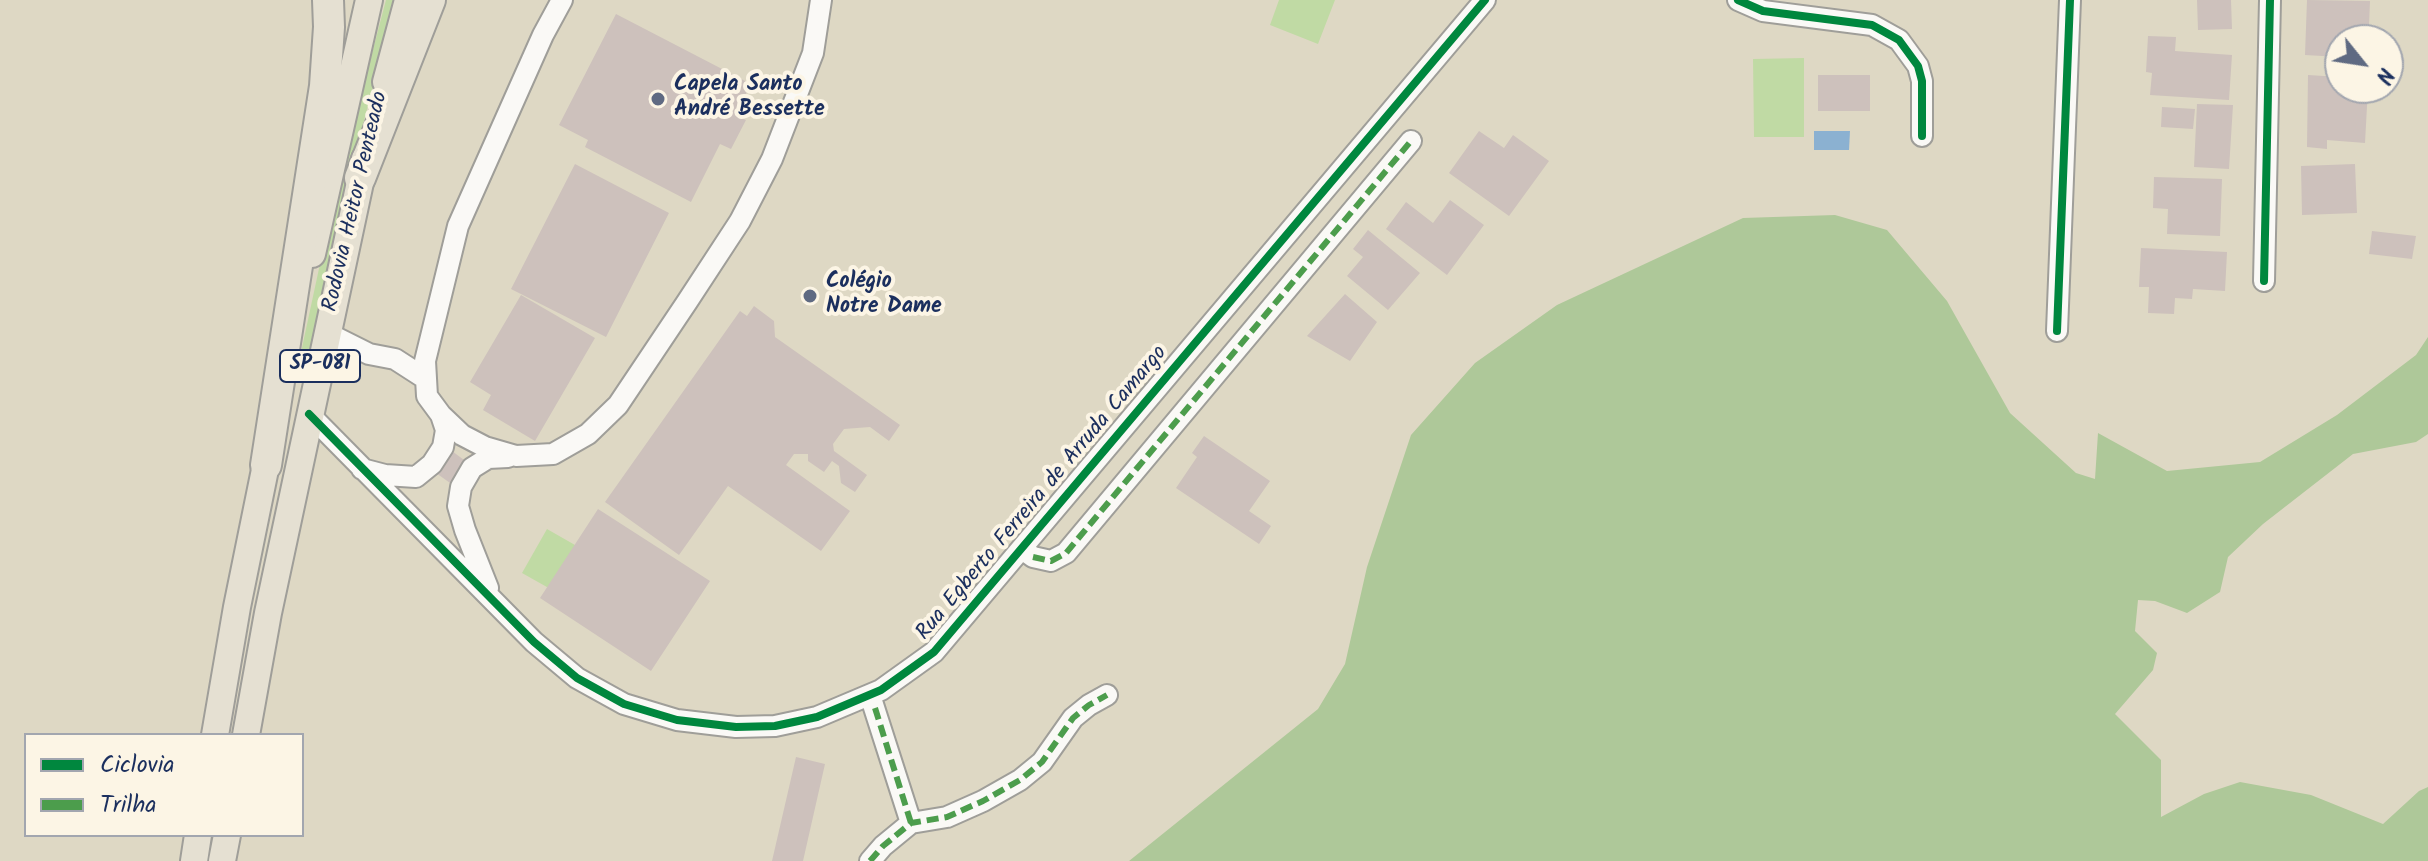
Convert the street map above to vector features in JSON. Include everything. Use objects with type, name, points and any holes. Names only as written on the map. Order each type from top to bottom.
[{"type":"highway","points":[[266,465],[325,86],[328,0]]},
{"type":"highway","points":[[360,178],[430,0]]},
{"type":"main road","name":"Rodovia Heitor Penteado","points":[[215,733],[266,465],[369,0]]},
{"type":"main road","name":"Rodovia Heitor Penteado","points":[[246,733],[309,414],[360,178],[408,0]]},
{"type":"main road","points":[[194,861],[198,837]]},
{"type":"main road","points":[[222,861],[227,837]]},
{"type":"street","points":[[516,456],[485,447],[462,435],[441,415],[427,396],[425,361],[458,226],[543,35],[562,0]]},
{"type":"street","points":[[492,600],[458,506],[461,487],[472,468],[488,458],[553,454],[588,434],[618,405],[740,221],[772,159],[813,53],[821,0]]},
{"type":"street","name":"Rua Egberto Ferreira de Arruda Camargo","points":[[309,414],[534,642],[577,678],[624,704],[677,720],[736,727],[775,726],[817,717],[881,690],[934,652],[1485,0]]},
{"type":"street","points":[[1738,0],[1763,11],[1872,25],[1899,40],[1918,66],[1922,81],[1922,136]]},
{"type":"street","points":[[2057,331],[2070,0]]},
{"type":"street","points":[[2264,281],[2270,0]]},
{"type":"street","points":[[1022,549],[1033,557],[1051,561],[1066,553],[1411,141]]},
{"type":"street","points":[[327,333],[369,354],[395,359],[426,379]]},
{"type":"street","points":[[362,469],[385,475],[416,477],[432,464],[443,447],[446,430],[441,415]]},
{"type":"street","points":[[870,695],[911,823]]},
{"type":"street","points":[[870,861],[911,823],[947,817],[1020,780],[1042,762],[1073,718],[1107,695]]},
{"type":"green space","points":[[386,0],[396,0],[343,200],[309,359],[300,357],[335,194]]},
{"type":"green space","points":[[1279,0],[1335,0],[1318,44],[1270,25]]},
{"type":"green space","points":[[1804,58],[1804,137],[1754,137],[1753,59]]},
{"type":"green space","points":[[1835,215],[1887,230],[1947,301],[2010,413],[2076,473],[2095,479],[2098,433],[2167,471],[2260,462],[2337,415],[2416,355],[2428,337],[2428,434],[2416,442],[2353,454],[2263,524],[2228,557],[2220,592],[2187,613],[2155,601],[2138,600],[2135,631],[2157,653],[2153,670],[2115,714],[2161,760],[2161,817],[2204,794],[2240,782],[2311,795],[2383,824],[2419,791],[2428,787],[2428,861],[1129,861],[1318,709],[1345,664],[1367,567],[1411,435],[1475,363],[1557,305],[1743,218]]},
{"type":"green space","points":[[547,529],[666,597],[641,640],[522,573]]},
{"type":"water","points":[[1814,131],[1850,131],[1849,150],[1814,150]]},
{"type":"building","points":[[2197,0],[2231,0],[2232,29],[2198,30]]},
{"type":"building","points":[[2307,0],[2370,1],[2369,24],[2324,24],[2324,56],[2305,55]]},
{"type":"building","name":"Capela Santo André Bessette","points":[[616,14],[751,84],[735,115],[746,120],[731,149],[720,144],[691,202],[585,147],[588,140],[559,125]]},
{"type":"building","points":[[2148,36],[2176,37],[2175,51],[2232,55],[2229,100],[2150,95],[2152,73],[2146,72]]},
{"type":"building","points":[[1818,75],[1870,75],[1870,111],[1818,111]]},
{"type":"building","points":[[2308,75],[2324,76],[2324,104],[2367,104],[2365,143],[2327,140],[2327,149],[2307,147]]},
{"type":"building","points":[[2197,104],[2233,105],[2229,169],[2194,167]]},
{"type":"building","points":[[2162,107],[2195,109],[2193,129],[2161,127]]},
{"type":"building","points":[[1479,131],[1504,148],[1513,135],[1549,161],[1509,216],[1449,173]]},
{"type":"building","points":[[575,164],[669,213],[606,337],[511,289]]},
{"type":"building","points":[[2355,164],[2357,213],[2302,215],[2301,166]]},
{"type":"building","points":[[2154,177],[2222,179],[2220,236],[2167,234],[2168,209],[2153,208]]},
{"type":"building","points":[[1450,200],[1484,225],[1447,275],[1386,229],[1406,202],[1433,223]]},
{"type":"building","points":[[1368,230],[1420,273],[1388,310],[1347,276],[1363,257],[1353,249]]},
{"type":"building","points":[[2372,231],[2416,236],[2412,259],[2369,254]]},
{"type":"building","points":[[2141,248],[2227,252],[2225,291],[2193,289],[2192,299],[2175,298],[2174,314],[2148,313],[2149,287],[2139,287]]},
{"type":"building","points":[[1345,294],[1377,322],[1350,361],[1307,336]]},
{"type":"building","points":[[521,295],[595,338],[535,441],[483,410],[491,395],[470,382]]},
{"type":"building","points":[[754,306],[774,321],[775,337],[900,425],[889,441],[870,427],[844,429],[833,444],[834,451],[867,475],[855,492],[841,483],[839,466],[832,461],[824,472],[808,461],[808,454],[794,454],[786,465],[850,511],[821,551],[728,486],[679,555],[605,502],[740,311],[747,316]]},
{"type":"building","points":[[1204,436],[1270,481],[1249,511],[1271,526],[1259,544],[1176,488],[1197,457],[1192,453]]},
{"type":"building","points":[[452,451],[468,463],[453,485],[436,473]]},
{"type":"building","points":[[598,509],[710,581],[651,671],[540,598]]},
{"type":"building","points":[[796,757],[825,764],[803,861],[772,861]]},
{"type":"marked path","points":[[1033,557],[1051,561],[1066,553],[1411,141]]},
{"type":"marked path","points":[[870,861],[911,823],[947,817],[1020,780],[1042,762],[1073,718],[1107,695]]},
{"type":"marked path","points":[[875,708],[911,823]]},
{"type":"cycle path","points":[[309,414],[534,642],[577,678],[624,704],[677,720],[736,727],[775,726],[817,717],[881,690],[934,652],[1485,0]]},
{"type":"cycle path","points":[[1738,0],[1763,11],[1872,25],[1899,40],[1918,66],[1922,81],[1922,136]]},
{"type":"cycle path","points":[[2057,331],[2070,0]]},
{"type":"cycle path","points":[[2264,281],[2270,0]]},
{"type":"place","name":"Capela Santo André Bessette","points":[[658,99]]},
{"type":"place","name":"Colégio Notre Dame","points":[[810,296]]}]
